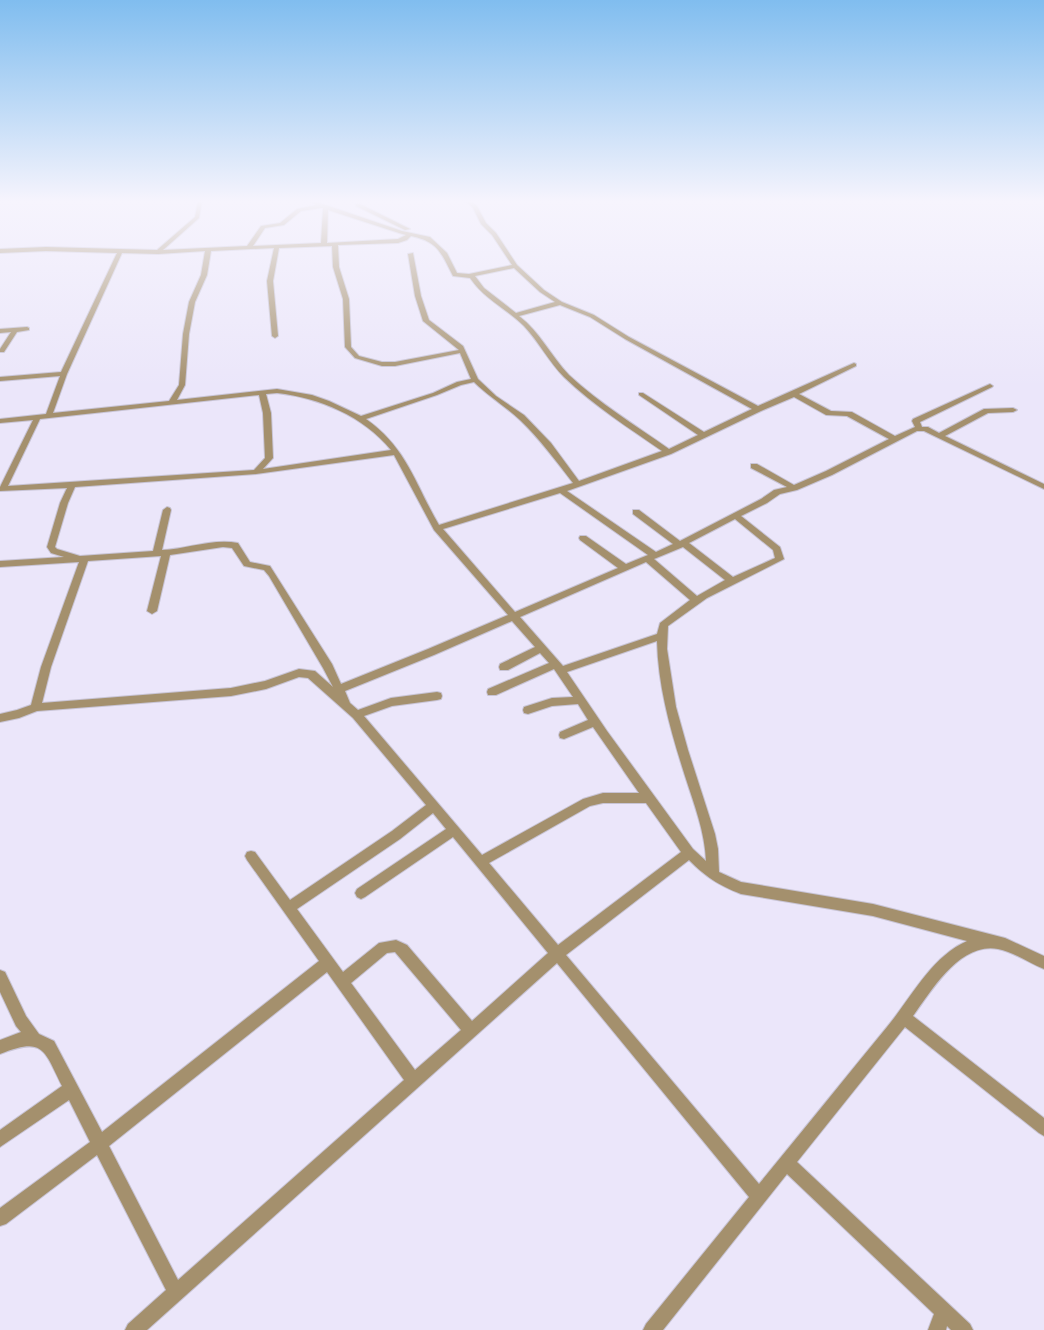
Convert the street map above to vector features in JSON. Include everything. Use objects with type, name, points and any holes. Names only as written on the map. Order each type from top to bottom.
[{"type":"street","points":[[48,417],[64,374],[115,263]]},
{"type":"street","points":[[171,403],[182,384],[186,334],[192,302],[204,275],[206,263]]},
{"type":"street","points":[[274,263],[270,281],[275,336]]},
{"type":"street","points":[[336,263],[346,299],[348,347],[357,357],[373,362],[395,364],[463,351]]},
{"type":"street","points":[[413,263],[418,296],[426,321],[453,340],[463,351],[475,380],[522,418],[548,445],[577,483]]},
{"type":"street","points":[[449,263],[455,275],[471,275],[515,266]]},
{"type":"street","points":[[513,263],[542,291],[560,303],[592,316],[628,338],[758,409]]},
{"type":"street","points":[[471,275],[480,288],[526,325],[565,374],[599,404],[668,452]]},
{"type":"street","points":[[515,315],[560,303]]},
{"type":"street","points":[[2,351],[15,330]]},
{"type":"street","points":[[0,331],[27,330]]},
{"type":"street","points":[[437,528],[561,490],[668,452],[854,365]]},
{"type":"street","points":[[0,379],[64,374]]},
{"type":"street","points":[[360,418],[419,400],[459,383],[475,380]]},
{"type":"street","points":[[990,386],[916,421],[920,428],[1044,487]]},
{"type":"street","points":[[0,421],[262,393],[293,392],[338,407],[360,418],[384,438],[396,452],[422,504],[437,528],[559,667],[595,722],[689,853],[712,875],[740,888],[873,910],[992,942],[1011,948],[1044,963]]},
{"type":"street","points":[[256,472],[269,458],[266,413],[262,393]]},
{"type":"street","points":[[641,394],[704,435]]},
{"type":"street","points":[[794,394],[829,414],[849,414],[895,439]]},
{"type":"street","points":[[939,436],[986,411],[1013,410]]},
{"type":"street","points":[[1,489],[37,418]]},
{"type":"street","points":[[338,689],[652,558],[736,516],[777,492],[794,488],[829,473],[920,428]]},
{"type":"street","points":[[1,489],[256,472],[396,452]]},
{"type":"street","points":[[754,466],[794,488]]},
{"type":"street","points":[[72,484],[64,503],[51,547],[54,552],[84,560]]},
{"type":"street","points":[[561,490],[652,558],[697,601]]},
{"type":"street","points":[[152,610],[167,510]]},
{"type":"street","points":[[636,512],[732,581]]},
{"type":"street","points":[[712,875],[712,849],[709,834],[673,720],[665,678],[661,636],[663,626],[697,601],[732,581],[780,559],[776,549],[736,516]]},
{"type":"street","points":[[583,538],[625,568]]},
{"type":"street","points":[[0,564],[84,560],[231,544],[238,547],[247,564],[267,568],[328,667],[346,705]]},
{"type":"street","points":[[36,707],[46,667],[84,560]]},
{"type":"street","points":[[492,692],[559,667],[661,636]]},
{"type":"street","points":[[504,667],[542,648]]},
{"type":"street","points":[[0,718],[19,714],[36,707],[230,692],[266,685],[299,673],[311,674],[357,715],[759,1196]]},
{"type":"street","points":[[357,715],[391,702],[437,696]]},
{"type":"street","points":[[528,710],[552,702],[581,700]]},
{"type":"street","points":[[564,735],[595,722]]},
{"type":"street","points":[[480,862],[587,802],[603,798],[650,798]]},
{"type":"street","points":[[288,908],[396,835],[434,806]]},
{"type":"street","points":[[361,892],[454,830]]},
{"type":"street","points":[[134,1330],[557,954],[689,853]]},
{"type":"street","points":[[251,856],[414,1081]]},
{"type":"street","points":[[652,1330],[904,1017],[942,967],[967,946],[992,942]]},
{"type":"street","points":[[342,982],[384,947],[396,946],[402,949],[471,1031]]},
{"type":"street","points":[[0,1218],[98,1144],[328,963]]},
{"type":"street","points":[[0,977],[21,1021],[32,1037],[49,1046],[176,1293]]},
{"type":"street","points":[[904,1017],[1044,1128]]},
{"type":"street","points":[[0,1047],[32,1037]]},
{"type":"street","points":[[0,1139],[71,1089]]},
{"type":"street","points":[[786,1162],[964,1330]]},
{"type":"street","points":[[937,1330],[944,1311]]}]
